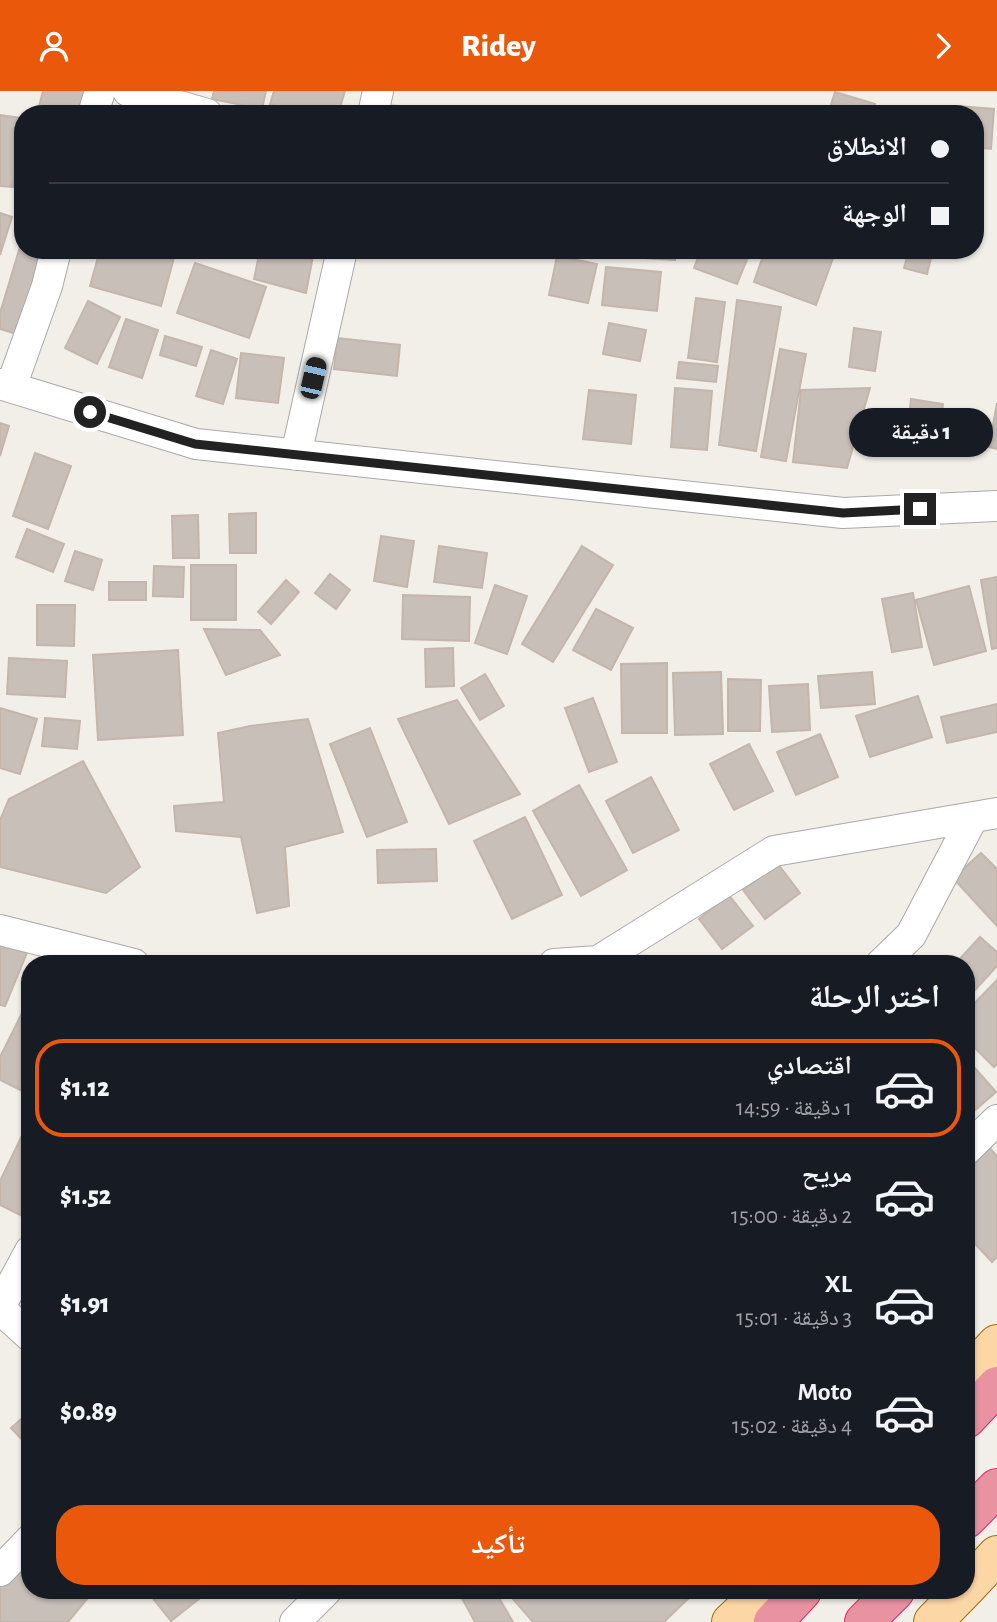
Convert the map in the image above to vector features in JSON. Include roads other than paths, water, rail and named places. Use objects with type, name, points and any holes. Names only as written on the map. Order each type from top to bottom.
[{"type":"highway","points":[[975,1409],[997,1386]]},
{"type":"highway","points":[[975,1510],[997,1488]]},
{"type":"highway","points":[[754,1605],[775,1599]]},
{"type":"highway","points":[[864,1622],[887,1599]]},
{"type":"main road","points":[[975,1367],[997,1344]]},
{"type":"main road","points":[[975,1578],[997,1555]]},
{"type":"main road","points":[[933,1622],[955,1599]]},
{"type":"street","points":[[128,91],[176,105]]},
{"type":"street","points":[[53,259],[47,286],[6,385],[195,444],[843,513],[997,506]]},
{"type":"street","points":[[296,455],[340,259]]},
{"type":"street","points":[[609,955],[774,851],[984,816]]},
{"type":"street","points":[[890,955],[911,935],[984,816]]},
{"type":"street","points":[[0,930],[99,955]]},
{"type":"street","points":[[975,1141],[997,1120]]},
{"type":"street","points":[[21,1268],[0,1308],[21,1328]]},
{"type":"street","points":[[0,1571],[21,1549]]},
{"type":"street","points":[[295,1622],[318,1599]]}]
